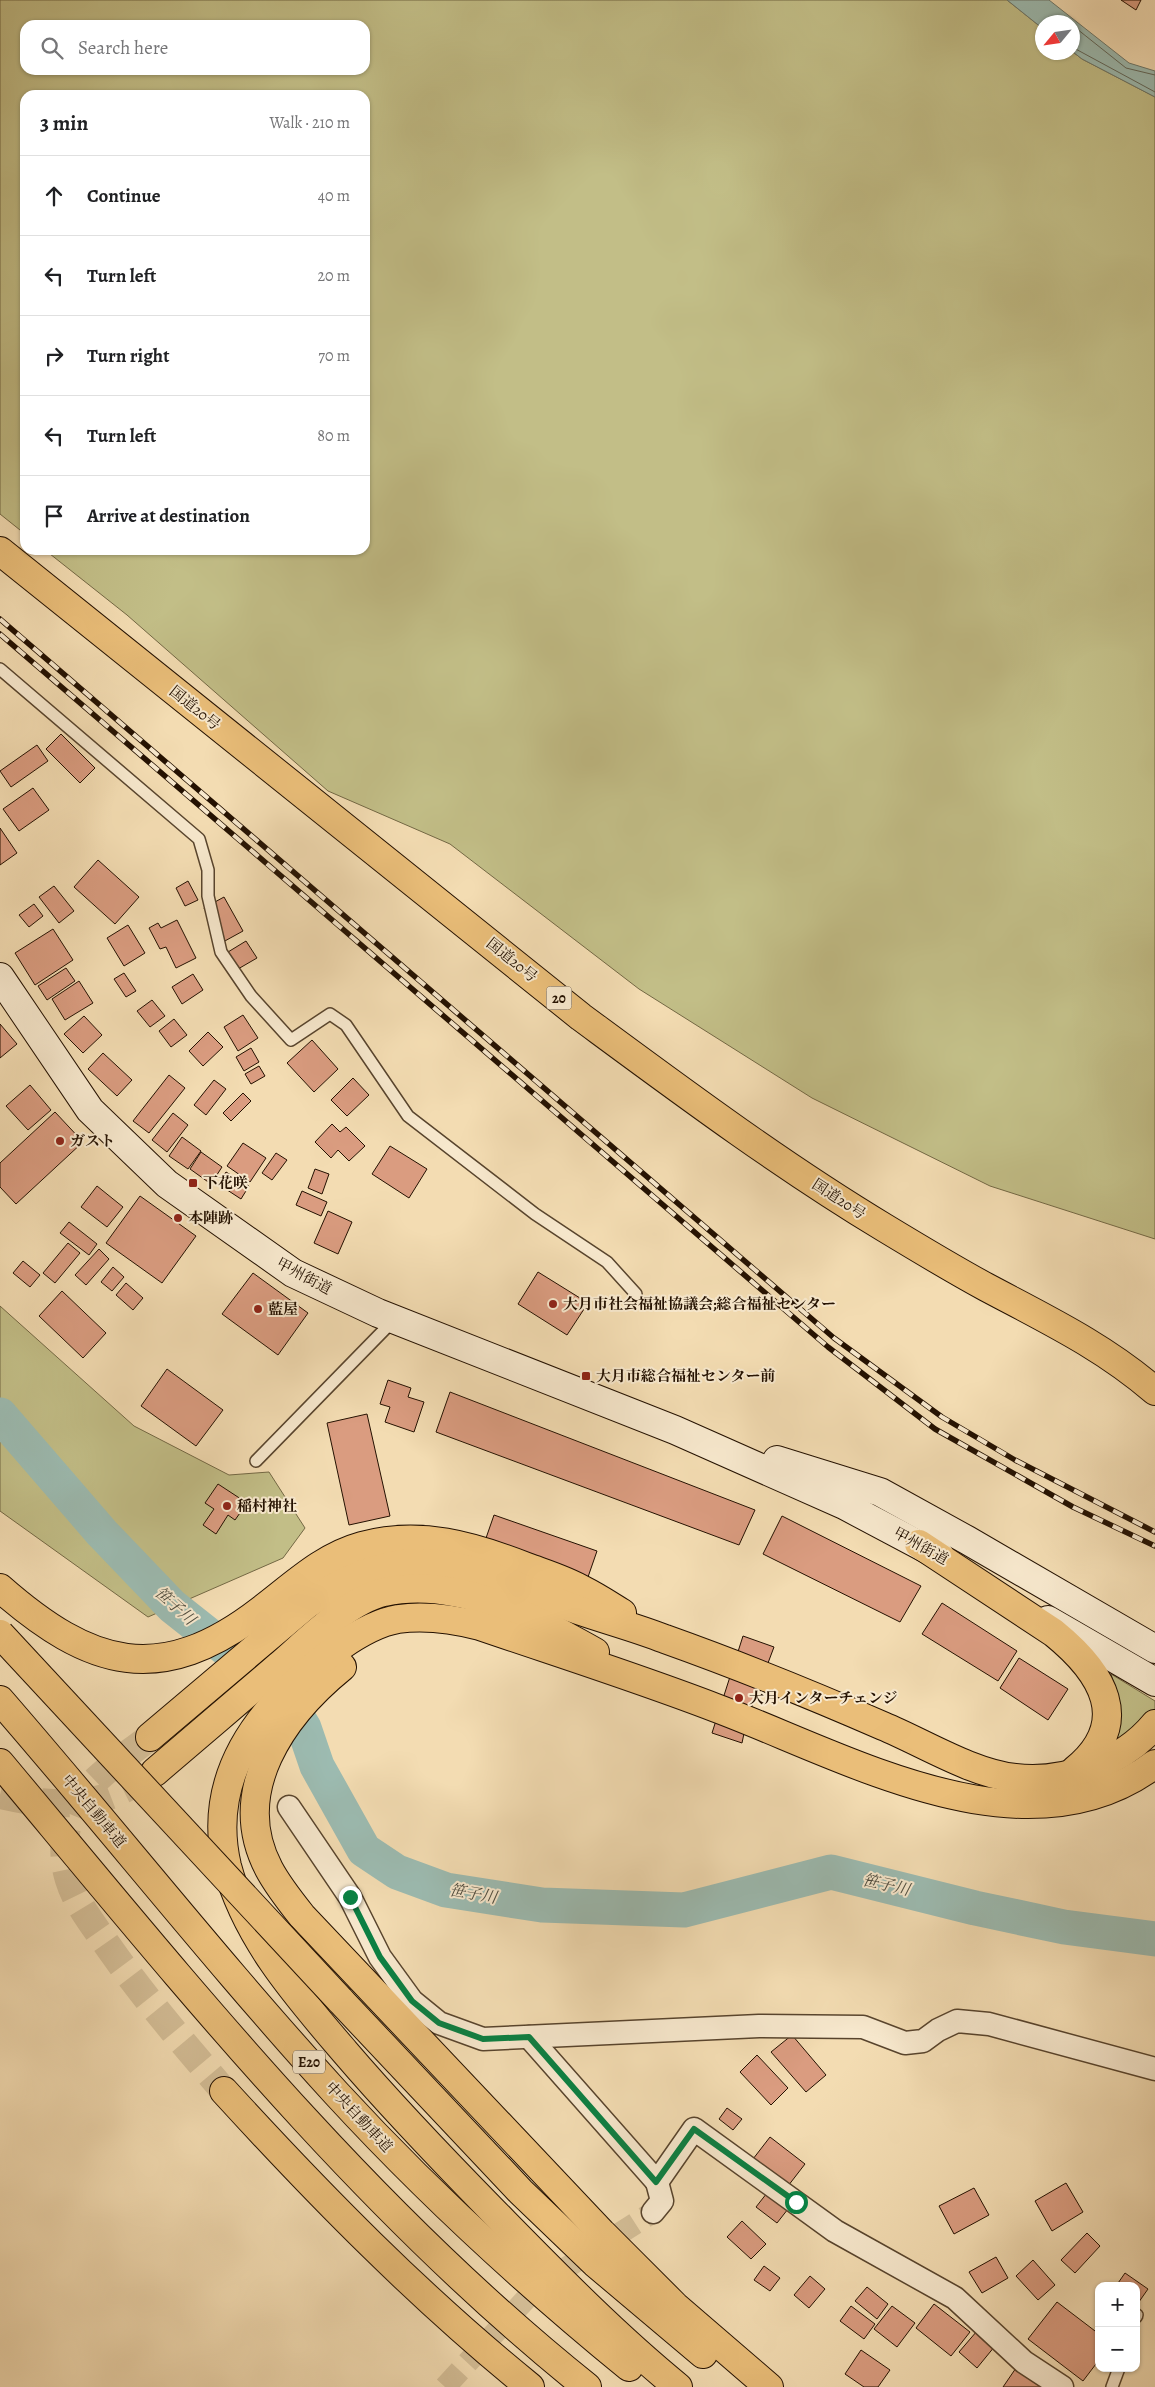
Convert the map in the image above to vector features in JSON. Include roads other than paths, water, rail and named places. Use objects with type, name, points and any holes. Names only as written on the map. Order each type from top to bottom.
[{"type":"highway","name":"国道20号","points":[[0,551],[581,1016],[673,1084],[768,1152],[883,1227],[984,1286],[1064,1327],[1125,1366],[1155,1391]]},
{"type":"highway","points":[[159,1729],[297,1596],[308,1572],[336,1556],[362,1546],[391,1540],[429,1539],[485,1550],[582,1589],[665,1638],[882,1725],[982,1770],[1014,1778],[1033,1779],[1070,1774],[1117,1755],[1136,1743],[1155,1724]]},
{"type":"highway","points":[[919,1544],[1054,1633],[1072,1647],[1095,1672],[1107,1711],[1106,1729],[1099,1745],[1088,1760],[1070,1774]]},
{"type":"highway","points":[[0,1588],[47,1626],[76,1643],[104,1654],[162,1659],[191,1651],[220,1639],[297,1596]]},
{"type":"highway","points":[[769,2387],[676,2306],[602,2233],[302,1916],[283,1893],[268,1867],[258,1839],[255,1810],[258,1785],[265,1759],[291,1718],[310,1696],[360,1603],[382,1593],[409,1589],[436,1589],[464,1594],[525,1615],[648,1682],[907,1783],[955,1797],[996,1803],[1036,1804],[1070,1800],[1102,1791],[1150,1771]]},
{"type":"highway","points":[[162,1766],[338,1645],[373,1647],[396,1637],[422,1632],[448,1632],[478,1636],[542,1657],[648,1682]]},
{"type":"highway","points":[[0,1634],[450,2118],[541,2212],[595,2263],[663,2322],[744,2387]]},
{"type":"highway","points":[[338,1645],[270,1708],[240,1752],[228,1780],[223,1808],[223,1836],[227,1865],[242,1910],[263,1947],[292,1987],[391,2105],[614,2331],[678,2387]]},
{"type":"highway","name":"中央自動車道","points":[[0,1700],[261,2008],[357,2114],[486,2245],[562,2313],[654,2387]]},
{"type":"highway","name":"E20","points":[[0,1762],[232,2038],[306,2121],[458,2276],[538,2348],[587,2387]]},
{"type":"highway","points":[[224,2091],[296,2170],[372,2246],[442,2312],[530,2387]]},
{"type":"main road","name":"甲州街道","points":[[0,977],[90,1110],[167,1184],[293,1274],[391,1318],[675,1430],[844,1505],[919,1544],[1155,1682]]},
{"type":"main road","name":"甲州街道","points":[[675,1430],[880,1492],[1155,1649]]},
{"type":"street","points":[[289,1807],[350,1897],[380,1957],[412,2001],[439,2023],[483,2039],[759,2026],[863,2027],[905,2043],[923,2042],[938,2030],[957,2021],[989,2024],[1155,2069]]},
{"type":"street","points":[[529,2037],[656,2182],[662,2201],[653,2212]]},
{"type":"street","points":[[656,2182],[694,2129],[835,2231],[955,2298],[1024,2362],[1062,2387]]},
{"type":"lane","points":[[0,669],[199,839],[208,870],[208,896],[222,952],[251,996],[290,1040],[330,1014],[346,1025],[408,1116],[535,1214],[607,1262],[636,1294]]},
{"type":"lane","points":[[256,1461],[385,1329],[391,1318]]},
{"type":"lane","points":[[1112,2387],[1117,2372]]},
{"type":"water","points":[[1007,0],[1049,0],[1068,15],[1035,15],[1035,22]]},
{"type":"water","points":[[1080,24],[1129,63],[1155,71],[1155,97],[1080,57]]},
{"type":"waterway","name":"笹子川","points":[[0,1415],[102,1533],[172,1606],[268,1682],[291,1706],[304,1728],[317,1766],[364,1850],[397,1872],[446,1890],[542,1905],[684,1910],[831,1872],[975,1908],[1064,1927],[1155,1939]]},
{"type":"tunnel","points":[[150,1737],[100,1776],[77,1803],[66,1831],[64,1851],[66,1870],[80,1905],[119,1962],[178,2037],[224,2091]]},
{"type":"tunnel","points":[[0,1795],[48,1803],[84,1802],[111,1795],[155,1772]]},
{"type":"tunnel","points":[[445,2387],[538,2286],[653,2212]]},
{"type":"railway","points":[[0,619],[834,1338],[942,1417],[1015,1460],[1155,1532]]},
{"type":"railway","points":[[0,634],[828,1347],[935,1429],[1073,1507],[1155,1546]]},
{"type":"place","name":"ガスト","points":[[60,1141]]},
{"type":"place","name":"下花咲","points":[[193,1183]]},
{"type":"place","name":"本陣跡","points":[[178,1218]]},
{"type":"place","name":"大月市社会福祉協議会;総合福祉センター","points":[[553,1304]]},
{"type":"place","name":"藍屋","points":[[258,1309]]},
{"type":"place","name":"大月市総合福祉センター前","points":[[586,1376]]},
{"type":"place","name":"稲村神社","points":[[227,1506]]},
{"type":"place","name":"大月インターチェンジ","points":[[739,1698]]}]
